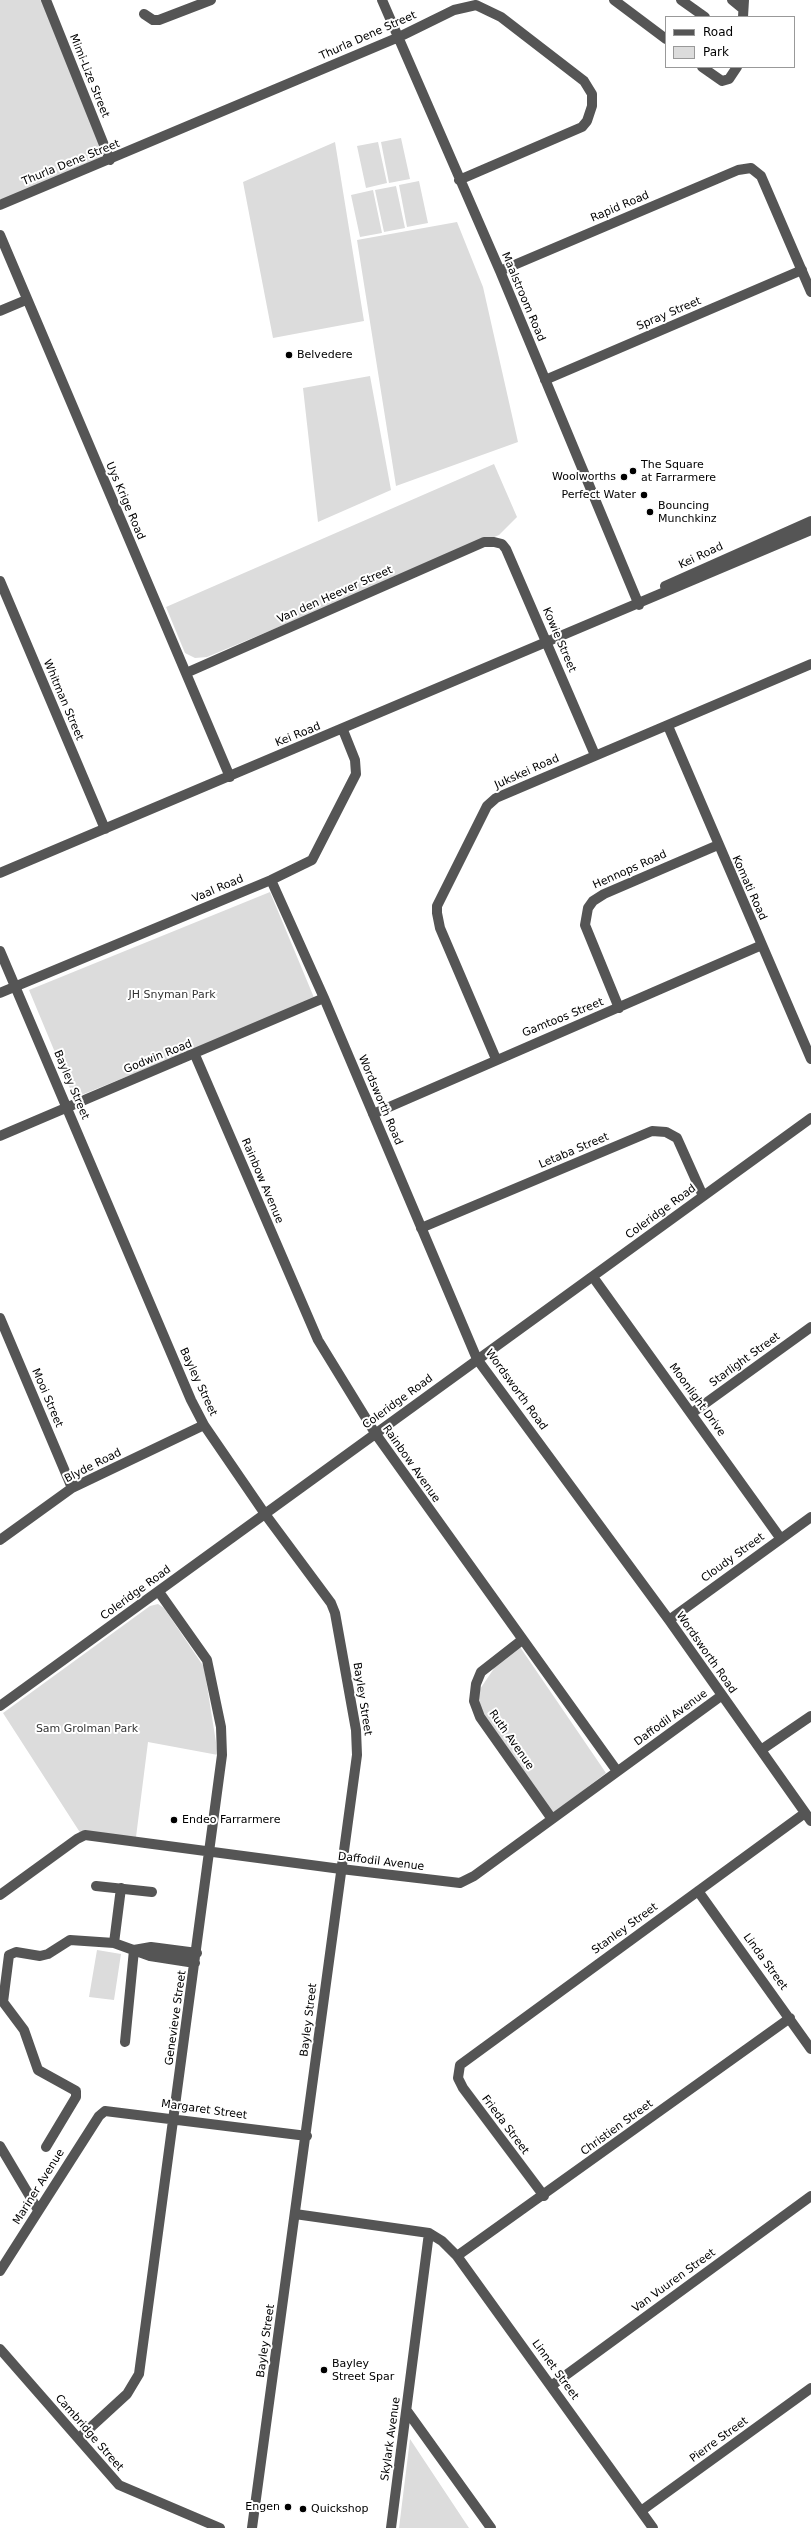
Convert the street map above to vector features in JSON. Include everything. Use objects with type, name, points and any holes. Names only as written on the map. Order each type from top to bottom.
[{"type":"street","name":"Mimi-Lize Street","points":[[46,0],[110,160]]},
{"type":"street","points":[[144,14],[153,20],[159,20],[211,0]]},
{"type":"street","name":"Maalstroom Road","points":[[382,0],[459,180],[500,271],[638,602]]},
{"type":"street","points":[[614,0],[665,38]]},
{"type":"street","points":[[681,0],[704,16]]},
{"type":"street","points":[[732,0],[743,9]]},
{"type":"street","name":"Thurla Dene Street","points":[[0,205],[399,38],[454,10],[479,2],[501,17],[584,81],[592,94],[592,106],[587,121],[582,127],[459,180]]},
{"type":"street","points":[[703,68],[722,81],[729,79],[737,68]]},
{"type":"street","name":"Rapid Road","points":[[500,271],[738,170],[751,168],[761,176],[802,270]]},
{"type":"street","name":"Uys Krige Road","points":[[0,235],[26,300],[230,776]]},
{"type":"street","points":[[802,270],[811,292]]},
{"type":"street","name":"Spray Street","points":[[545,380],[802,270]]},
{"type":"street","points":[[0,311],[26,300]]},
{"type":"street","name":"Kei Road","points":[[0,873],[343,730],[548,642],[811,522]]},
{"type":"street","name":"Kei Road","points":[[638,602],[811,530]]},
{"type":"street","name":"Van den Heever Street","points":[[186,673],[484,542],[494,542]]},
{"type":"street","name":"Kowie Street","points":[[494,542],[502,544],[506,549],[548,642],[595,755]]},
{"type":"street","name":"Whitman Street","points":[[0,581],[105,829]]},
{"type":"street","name":"Jukskei Road","points":[[496,1059],[440,928],[437,906],[483,812],[491,802],[595,755],[668,726],[811,664]]},
{"type":"street","name":"Komati Road","points":[[668,726],[811,1059]]},
{"type":"street","name":"Vaal Road","points":[[0,993],[271,880],[308,863],[315,856],[356,774],[355,760],[343,730]]},
{"type":"street","name":"Hennops Road","points":[[618,1008],[585,925],[588,908],[593,901],[604,894],[718,845]]},
{"type":"street","name":"Wordsworth Road","points":[[271,880],[324,998],[477,1359],[669,1620],[721,1696],[808,1817]]},
{"type":"street","name":"Gamtoos Street","points":[[373,1114],[496,1059],[762,945]]},
{"type":"street","name":"Bayley Street","points":[[0,951],[191,1400],[204,1425],[266,1514],[323,1591],[335,1612],[357,1742],[307,2136],[252,2528]]},
{"type":"street","name":"Godwin Road","points":[[0,1136],[195,1055],[324,998]]},
{"type":"street","name":"Rainbow Avenue","points":[[195,1055],[310,1326],[374,1433],[617,1772]]},
{"type":"street","name":"Coleridge Road","points":[[0,1706],[266,1514],[374,1433],[593,1277],[811,1118]]},
{"type":"street","name":"Letaba Street","points":[[421,1228],[659,1131],[672,1134],[677,1138],[703,1196]]},
{"type":"street","name":"Moonlight Drive","points":[[593,1277],[781,1539]]},
{"type":"street","name":"Mooi Street","points":[[0,1318],[72,1488]]},
{"type":"street","name":"Starlight Street","points":[[692,1413],[811,1327]]},
{"type":"street","name":"Blyde Road","points":[[0,1540],[72,1488],[204,1425]]},
{"type":"street","name":"Cloudy Street","points":[[669,1620],[811,1517]]},
{"type":"street","name":"Genevieve Street","points":[[79,2438],[127,2394],[139,2374],[211,1851],[222,1755],[221,1727],[207,1660],[159,1592]]},
{"type":"street","name":"Ruth Avenue","points":[[522,1640],[481,1672],[476,1684],[474,1701],[480,1717],[552,1819]]},
{"type":"street","name":"Daffodil Avenue","points":[[0,1895],[77,1838],[85,1835],[211,1851],[341,1870],[460,1883],[474,1876],[721,1696]]},
{"type":"street","points":[[761,1750],[811,1716]]},
{"type":"street","name":"Stanley Street","points":[[460,2064],[698,1891],[808,1817]]},
{"type":"street","points":[[96,1886],[152,1892]]},
{"type":"street","points":[[114,1943],[121,1888]]},
{"type":"street","name":"Linda Street","points":[[698,1891],[811,2049]]},
{"type":"street","points":[[46,2147],[76,2097],[76,2092],[36,2068],[24,2030],[3,2002],[6,1960],[13,1952],[40,1956],[48,1954],[70,1940],[114,1943],[150,1956],[196,1958]]},
{"type":"street","points":[[125,2042],[134,1950]]},
{"type":"street","name":"Christien Street","points":[[457,2256],[544,2196],[790,2018]]},
{"type":"street","name":"Frieda Street","points":[[460,2064],[458,2078],[462,2088],[544,2196]]},
{"type":"street","name":"Margaret Street","points":[[99,2116],[109,2110],[307,2136]]},
{"type":"street","name":"Mariner Avenue","points":[[0,2271],[99,2116]]},
{"type":"street","points":[[0,2146],[38,2210]]},
{"type":"street","name":"Van Vuuren Street","points":[[551,2386],[811,2196]]},
{"type":"street","points":[[296,2214],[430,2233]]},
{"type":"street","name":"Linnet Street","points":[[430,2233],[442,2241],[457,2256],[653,2528]]},
{"type":"street","name":"Skylark Avenue","points":[[391,2528],[430,2233]]},
{"type":"street","name":"Cambridge Street","points":[[0,2349],[119,2485],[220,2528]]},
{"type":"street","name":"Pierre Street","points":[[641,2511],[811,2388]]},
{"type":"street","points":[[407,2411],[491,2528]]},
{"type":"green space","points":[[0,0],[45,0],[103,149],[101,160],[5,199],[0,199]]},
{"type":"green space","points":[[401,138],[410,179],[389,183],[381,142]]},
{"type":"green space","points":[[335,142],[364,321],[273,338],[243,182]]},
{"type":"green space","points":[[378,142],[387,183],[366,188],[357,146]]},
{"type":"green space","points":[[419,181],[428,223],[407,227],[399,185]]},
{"type":"green space","points":[[396,186],[405,228],[384,232],[375,190]]},
{"type":"green space","points":[[373,190],[382,233],[360,237],[351,195]]},
{"type":"green space","points":[[457,222],[483,287],[518,442],[396,486],[357,240]]},
{"type":"green space","points":[[370,376],[391,490],[318,522],[303,388]]},
{"type":"green space","points":[[494,464],[517,517],[499,535],[207,657],[195,658],[185,653],[166,607]]},
{"type":"green space","name":"JH Snyman Park","points":[[270,892],[315,1000],[74,1098],[29,990]]},
{"type":"green space","name":"Sam Grolman Park","points":[[158,1604],[164,1608],[204,1667],[218,1755],[148,1742],[136,1837],[81,1834],[3,1713],[150,1606]]},
{"type":"green space","points":[[520,1647],[606,1773],[552,1814],[482,1718],[478,1692],[497,1664]]},
{"type":"green space","points":[[97,1950],[121,1954],[114,2000],[89,1997]]},
{"type":"green space","points":[[410,2439],[469,2528],[399,2528]]},
{"type":"place","name":"Belvedere","points":[[289,355]]},
{"type":"place","name":"The Square at Farrarmere","points":[[633,471]]},
{"type":"place","name":"Woolworths","points":[[624,477]]},
{"type":"place","name":"Perfect Water","points":[[644,495]]},
{"type":"place","name":"Bouncing Munchkinz","points":[[650,512]]},
{"type":"place","name":"Endeo Farrarmere","points":[[174,1820]]},
{"type":"place","name":"Bayley Street Spar","points":[[324,2370]]},
{"type":"place","name":"Engen","points":[[288,2507]]},
{"type":"place","name":"Quickshop","points":[[303,2509]]}]
